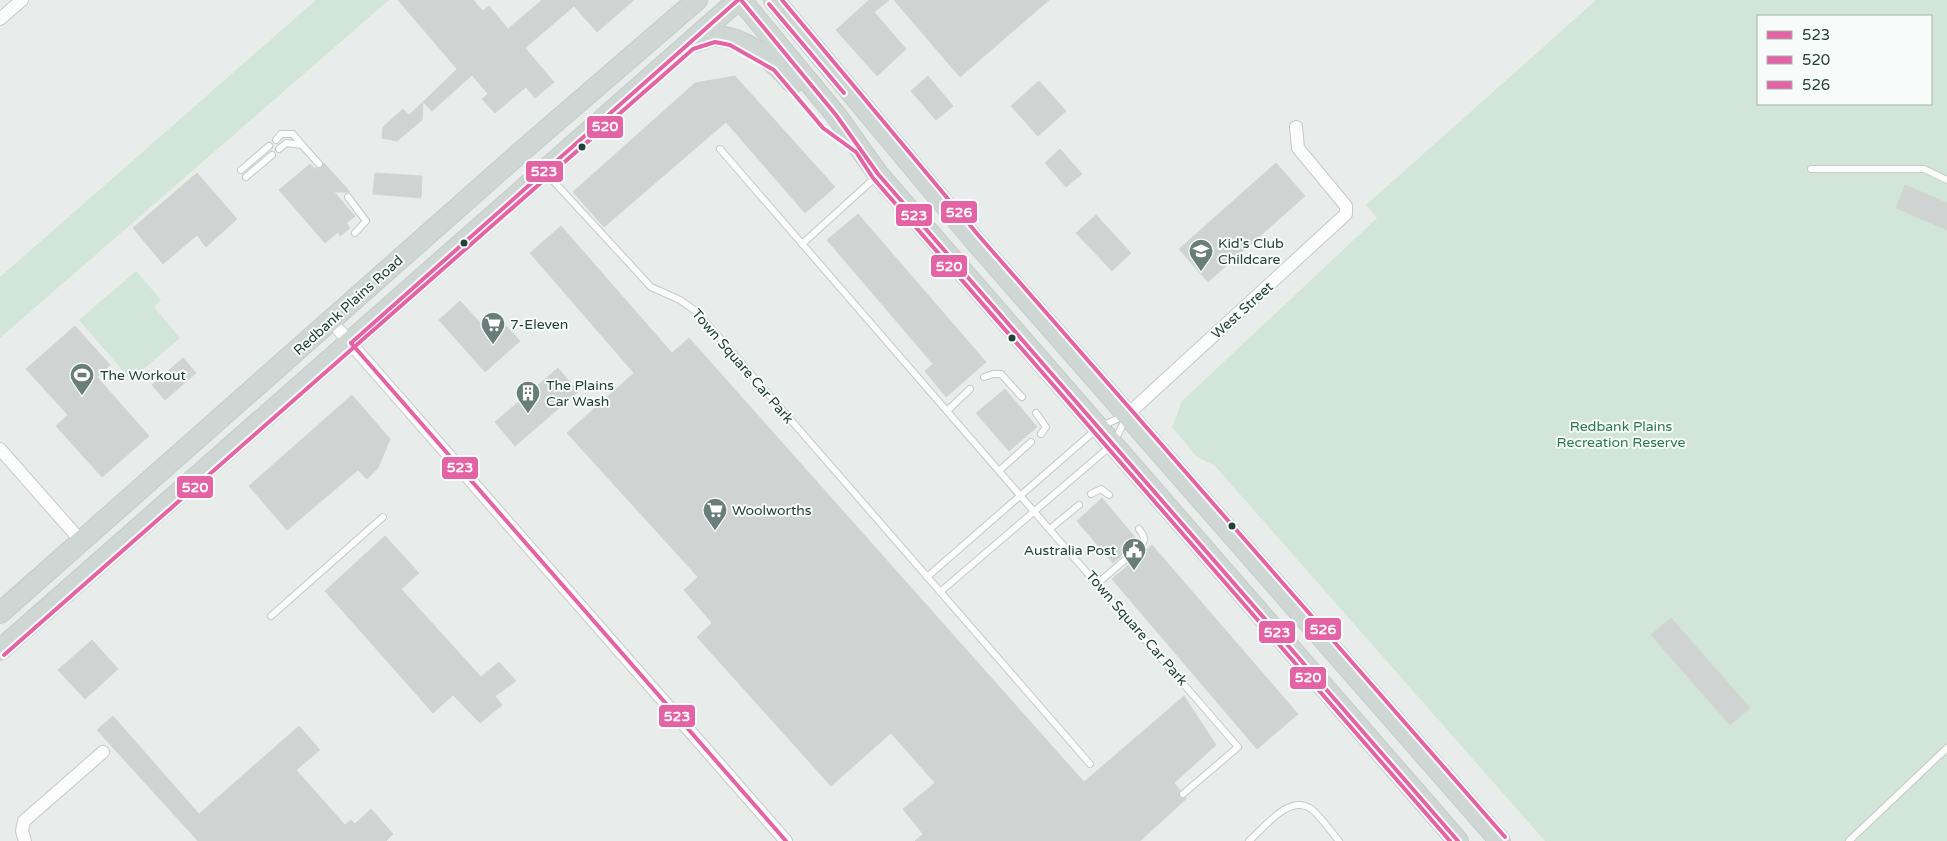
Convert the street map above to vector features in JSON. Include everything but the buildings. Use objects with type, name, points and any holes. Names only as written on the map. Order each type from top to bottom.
[{"type":"main road","name":"Redbank Plains Road","points":[[3,610],[435,228],[697,0]]},
{"type":"main road","points":[[0,650],[95,564],[351,343],[740,0],[861,148],[878,174],[1458,841]]},
{"type":"main road","points":[[774,0],[796,24],[974,240],[1500,841]]},
{"type":"main road","points":[[792,0],[796,24]]},
{"type":"main road","points":[[690,44],[715,35],[732,39],[751,48],[778,65],[827,123],[861,148]]},
{"type":"main road","points":[[435,228],[456,226],[520,171],[534,169],[545,171]]},
{"type":"main road","points":[[3,610],[23,608],[81,558],[95,564]]},
{"type":"street","points":[[2,13],[22,0]]},
{"type":"street","name":"West Street","points":[[1127,415],[1346,214],[1346,206],[1298,148],[1296,127]]},
{"type":"street","points":[[331,321],[786,841]]},
{"type":"street","points":[[0,448],[81,541]]},
{"type":"street","points":[[24,841],[22,831],[24,821],[103,752]]},
{"type":"lane","points":[[276,140],[281,134],[293,134],[318,164]]},
{"type":"lane","points":[[279,149],[286,143],[302,145]]},
{"type":"lane","points":[[241,170],[269,146]]},
{"type":"lane","name":"Town Square Car Park","points":[[720,149],[1051,528],[1238,747],[1183,794]]},
{"type":"lane","points":[[246,177],[272,156]]},
{"type":"lane","points":[[1811,169],[1924,169],[1947,180]]},
{"type":"lane","name":"Town Square Car Park","points":[[545,171],[652,287],[680,300],[697,312],[1090,764]]},
{"type":"lane","points":[[802,244],[878,174]]},
{"type":"lane","points":[[348,197],[366,221],[355,233]]},
{"type":"lane","points":[[984,377],[1001,374],[1022,398]]},
{"type":"lane","points":[[947,410],[970,389]]},
{"type":"lane","points":[[1036,413],[1046,426],[1041,434]]},
{"type":"lane","points":[[927,577],[1022,496],[1098,427],[1127,415]]},
{"type":"lane","points":[[940,592],[1113,444],[1127,415]]},
{"type":"lane","points":[[1000,470],[1031,442]]},
{"type":"lane","points":[[1091,494],[1101,489],[1109,495]]},
{"type":"lane","points":[[1051,528],[1079,505]]},
{"type":"lane","points":[[271,616],[383,517]]},
{"type":"lane","points":[[1098,584],[1144,542],[1144,536],[1139,529]]},
{"type":"lane","points":[[1849,841],[1947,748]]},
{"type":"lane","points":[[1249,841],[1286,809],[1296,805],[1310,808],[1339,841]]},
{"type":"green space","points":[[316,0],[389,0],[0,338],[0,277]]},
{"type":"green space","name":"Redbank Plains Recreation Reserve","points":[[1596,0],[1947,0],[1947,841],[1545,841],[1215,466],[1197,457],[1172,427],[1182,401],[1377,218],[1366,205]]},
{"type":"green space","points":[[136,271],[161,300],[154,307],[180,338],[131,380],[79,320]]},
{"type":"transit line","name":"523","points":[[351,343],[738,0]]},
{"type":"transit line","name":"523","points":[[741,0],[836,115],[878,174],[1458,841]]},
{"type":"transit line","name":"526","points":[[782,0],[979,236],[1505,837]]},
{"type":"transit line","name":"520","points":[[769,4],[844,93]]},
{"type":"transit line","name":"520","points":[[4,655],[693,49],[715,42],[730,45],[774,70],[823,128],[856,152],[873,178],[1450,841]]},
{"type":"transit line","name":"523","points":[[351,343],[786,841]]},
{"type":"place","name":"Kid's Club Childcare","points":[[1201,272]]},
{"type":"place","name":"7-Eleven","points":[[493,345]]},
{"type":"place","name":"The Workout","points":[[82,396]]},
{"type":"place","name":"The Plains Car Wash","points":[[528,414]]},
{"type":"place","name":"Woolworths","points":[[715,531]]},
{"type":"place","name":"Australia Post","points":[[1134,571]]}]
